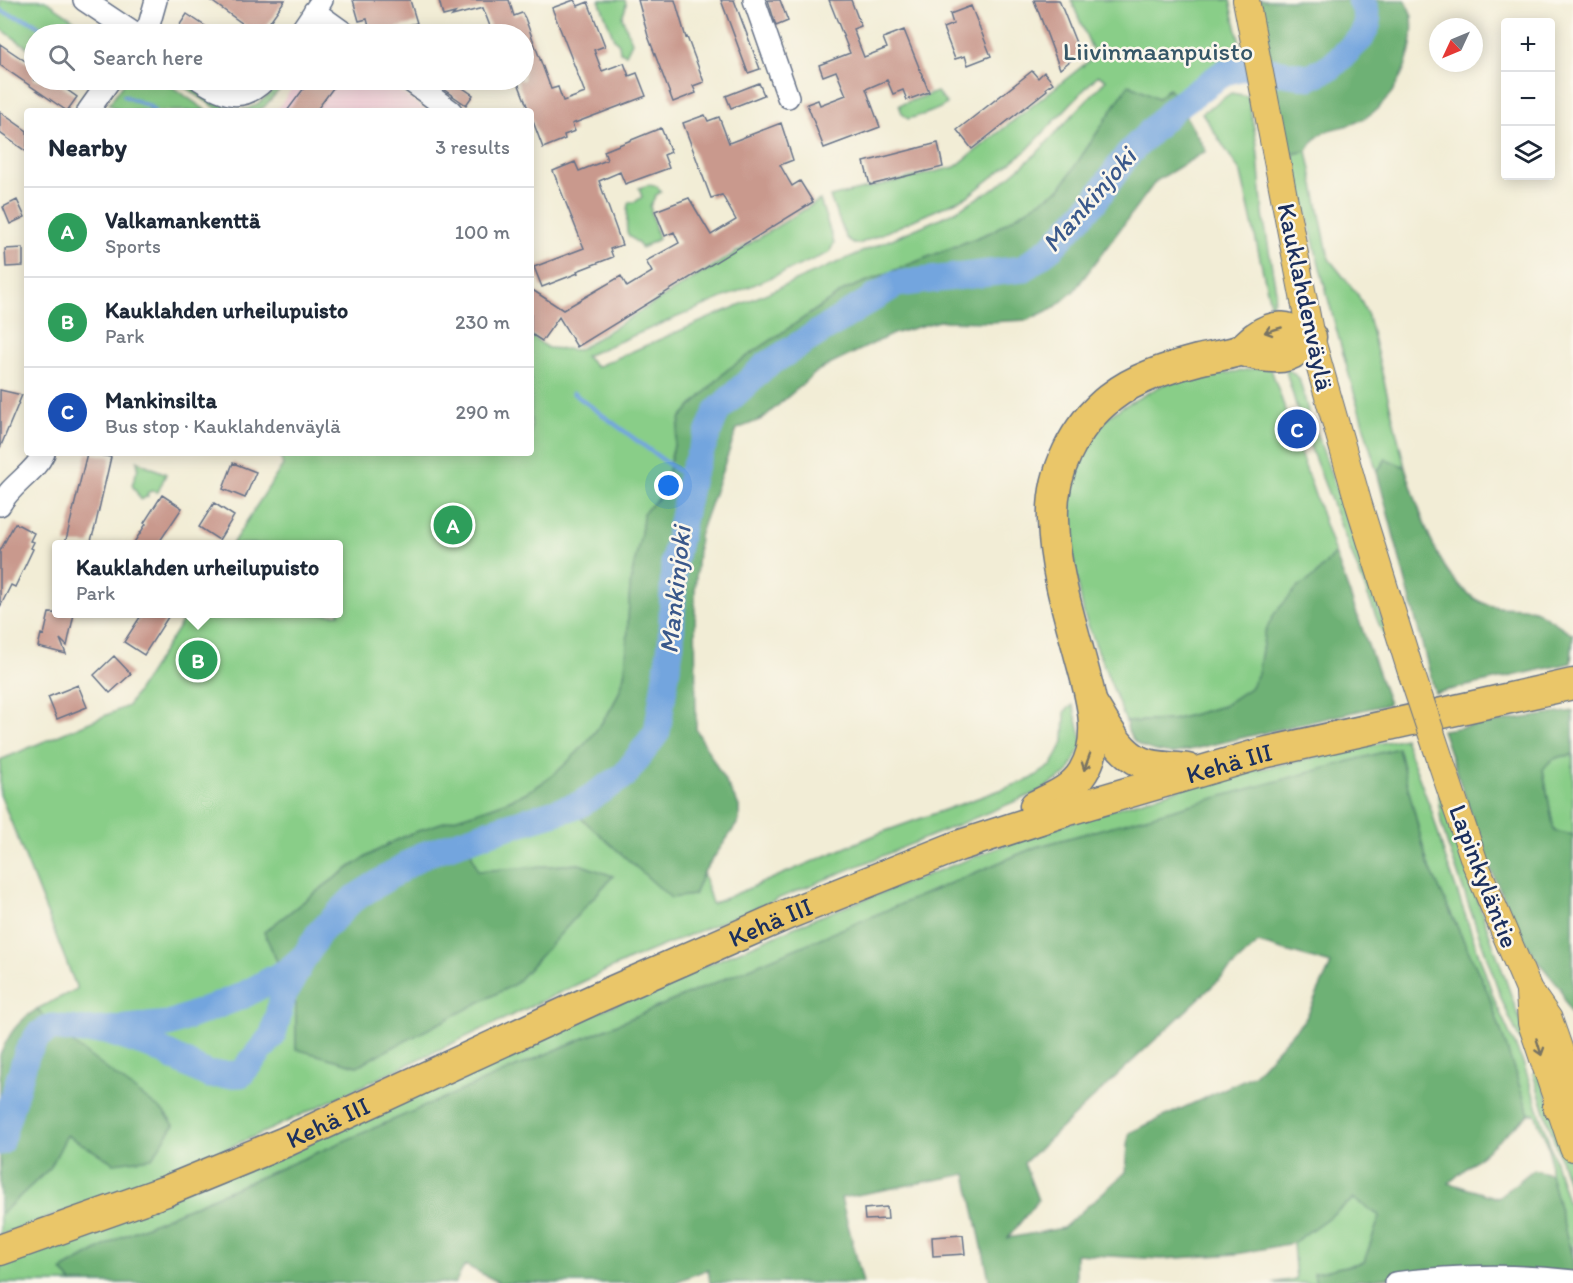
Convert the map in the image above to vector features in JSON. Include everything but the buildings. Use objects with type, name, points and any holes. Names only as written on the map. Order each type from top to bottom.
[{"type":"highway","points":[[958,846],[1068,789],[1083,773],[1089,759],[1094,733],[1093,705],[1062,588],[1055,555],[1052,518],[1054,492],[1068,448],[1096,411],[1110,397],[1127,386],[1179,365],[1240,350],[1264,357],[1295,353],[1311,337]]},
{"type":"highway","name":"Kehä III","points":[[0,1250],[166,1191],[285,1142],[599,997],[736,937],[958,846],[1065,811],[1263,753],[1573,684]]},
{"type":"highway","points":[[1093,705],[1115,740],[1128,754],[1142,762],[1199,771]]},
{"type":"main road","name":"Kauklahdenväylä","points":[[1246,0],[1311,337],[1359,505],[1441,762]]},
{"type":"main road","name":"Lapinkyläntie","points":[[1441,762],[1475,863],[1529,990],[1531,1023],[1570,1095],[1573,1148]]},
{"type":"street","points":[[84,0],[120,24]]},
{"type":"street","points":[[149,24],[156,0]]},
{"type":"street","points":[[754,0],[788,97]]},
{"type":"street","points":[[306,24],[318,6],[336,24]]},
{"type":"street","points":[[90,108],[103,90]]},
{"type":"street","points":[[218,90],[227,95],[239,95],[254,90]]},
{"type":"street","points":[[422,90],[447,108]]},
{"type":"street","points":[[0,505],[10,491],[35,468],[42,456]]},
{"type":"street","points":[[1395,1283],[1434,1278],[1527,1276],[1573,1281]]},
{"type":"shaded area","points":[[291,90],[397,90],[423,108],[277,108]]},
{"type":"green space","points":[[0,0],[45,0],[80,24],[24,24],[24,45],[0,28]]},
{"type":"green space","points":[[599,0],[625,0],[626,2],[622,17],[632,42],[626,54],[620,52],[619,44],[614,39]]},
{"type":"green space","name":"Liivinmaanpuisto","points":[[1071,0],[1230,0],[1244,62],[1224,68],[1159,115],[1124,92],[1060,189],[991,232],[845,290],[727,370],[681,417],[662,495],[643,513],[631,579],[624,675],[611,708],[587,742],[557,772],[542,783],[493,807],[421,830],[387,845],[339,875],[264,932],[296,1004],[296,1049],[357,1066],[515,984],[613,876],[579,864],[478,871],[465,836],[564,803],[671,897],[694,895],[703,873],[712,904],[880,833],[1031,779],[1052,765],[1064,741],[1065,711],[1073,705],[1083,743],[1068,773],[1038,792],[631,959],[271,1129],[171,1173],[0,1235],[0,1215],[50,1168],[102,1067],[37,1009],[77,989],[0,794],[0,760],[128,706],[184,618],[343,618],[343,540],[235,540],[283,465],[280,456],[534,456],[534,338],[548,348],[578,350],[820,200],[834,243],[829,253],[585,356],[596,367],[952,213],[998,186],[1036,154],[1106,80],[1098,75],[1027,150],[968,196],[859,244],[853,244],[846,237],[830,197],[955,167],[1095,56]]},
{"type":"green space","points":[[1253,0],[1405,0],[1412,17],[1411,47],[1394,90],[1373,112],[1361,120],[1325,132],[1313,142],[1307,151],[1285,155]]},
{"type":"green space","points":[[1129,84],[1158,98],[1169,88],[1206,151],[1156,181],[1074,291],[1055,307],[1028,320],[939,321],[893,334],[819,370],[762,419],[737,429],[699,536],[695,592],[696,729],[739,806],[739,821],[703,873],[694,895],[671,898],[564,803],[465,836],[478,871],[579,864],[613,876],[515,984],[357,1066],[296,1049],[296,1004],[264,932],[339,875],[387,845],[421,830],[493,807],[542,783],[587,742],[611,708],[624,675],[631,579],[643,513],[662,495],[681,417],[727,370],[845,290],[991,232],[1060,189]]},
{"type":"green space","points":[[119,90],[177,90],[203,108],[115,108],[109,104]]},
{"type":"green space","points":[[189,90],[199,90],[231,108],[216,108]]},
{"type":"green space","points":[[273,90],[279,90],[264,107],[248,108],[257,104]]},
{"type":"green space","points":[[937,92],[947,104],[908,119],[902,113],[899,105]]},
{"type":"green space","points":[[1231,93],[1248,96],[1257,145],[1263,215],[1276,291],[1271,308],[1241,173],[1202,113]]},
{"type":"green space","points":[[1307,151],[1329,259],[1358,295],[1368,316],[1405,467],[1386,459],[1377,472],[1322,274],[1293,154]]},
{"type":"green space","points":[[648,185],[657,186],[661,192],[656,195],[650,206],[658,239],[642,248],[628,234],[627,208],[629,202],[635,202],[642,197],[639,188]]},
{"type":"green space","points":[[1270,366],[1335,553],[1315,576],[1297,588],[1265,632],[1258,674],[1250,688],[1223,706],[1173,720],[1126,722],[1084,615],[1070,542],[1067,493],[1079,457],[1099,423],[1166,383]]},
{"type":"green space","points":[[1289,370],[1299,378],[1308,411],[1306,415],[1298,412],[1286,371]]},
{"type":"green space","points":[[1309,428],[1314,429],[1321,445],[1392,647],[1382,632],[1306,436],[1305,432]]},
{"type":"green space","points":[[1386,459],[1405,467],[1425,526],[1444,565],[1456,582],[1471,596],[1488,605],[1534,610],[1573,634],[1571,663],[1435,693],[1377,472]]},
{"type":"green space","points":[[137,461],[166,474],[158,492],[151,491],[141,500],[132,485],[138,468]]},
{"type":"green space","points":[[1335,553],[1389,704],[1172,754],[1148,749],[1136,743],[1128,731],[1126,722],[1173,720],[1223,706],[1250,688],[1258,674],[1265,632],[1275,613],[1297,588],[1315,576]]},
{"type":"green space","points":[[1573,711],[1573,755],[1556,758],[1543,770],[1554,831],[1573,835],[1573,1021],[1560,988],[1536,959],[1521,934],[1488,864],[1442,730]]},
{"type":"green space","points":[[1404,738],[1432,812],[1444,854],[1496,1004],[1524,1065],[1573,1220],[1573,1260],[1550,1174],[1549,1148],[1535,1114],[1529,1114],[1488,993],[1427,862],[1398,749],[1036,847],[119,1238],[62,1270],[72,1283],[0,1283],[0,1261],[598,1012],[816,918],[1039,832],[1205,781]]},
{"type":"green space","points":[[1398,748],[1427,862],[1488,993],[1529,1114],[1449,1183],[1498,1198],[1534,1169],[1550,1174],[1573,1260],[1573,1275],[1483,1268],[1316,1283],[1314,1273],[1364,1262],[1380,1216],[1354,1199],[1293,1243],[1237,1254],[1162,1259],[1076,1254],[1076,1283],[990,1283],[966,1174],[841,1198],[863,1283],[710,1283],[708,1269],[673,1283],[500,1283],[465,1265],[455,1283],[72,1283],[62,1270],[119,1238],[1036,847]],"holes":[[[1258,943],[1331,964],[1306,1018],[1254,1075],[1129,1133],[1126,1172],[1063,1228],[1008,1238],[1038,1200],[1024,1163]]]},
{"type":"green space","points":[[1573,755],[1573,835],[1554,831],[1543,769],[1556,758]]},
{"type":"green space","points":[[1438,794],[1440,794],[1534,1060],[1528,1058],[1503,1003],[1447,843],[1441,822]]},
{"type":"green space","points":[[37,1009],[76,1046],[164,1112],[174,1125],[152,1158],[114,1163],[67,1135],[50,1168],[0,1215],[0,1055],[14,1029]]},
{"type":"green space","points":[[1538,1070],[1573,1171],[1573,1199],[1533,1074]]},
{"type":"green space","points":[[1354,1199],[1380,1216],[1364,1262],[1314,1273],[1316,1283],[1272,1283],[1296,1279],[1293,1243]]},
{"type":"waterway","name":"Mankinjoki","points":[[0,1142],[27,1053],[38,1035],[52,1027],[85,1031],[169,1024],[242,996],[289,970],[305,956],[319,933],[353,899],[423,855],[579,805],[625,775],[657,732],[671,643],[674,561],[692,473],[717,411],[765,366],[896,284],[1023,269],[1053,246],[1094,202],[1128,154],[1174,108],[1225,72],[1244,67],[1309,77],[1331,67],[1361,38],[1368,23],[1365,8],[1360,0]]},
{"type":"waterway","points":[[0,10],[35,24]]},
{"type":"waterway","points":[[124,96],[151,108]]},
{"type":"waterway","points":[[573,393],[690,480]]},
{"type":"waterway","points":[[115,1034],[154,1047],[209,1075],[241,1074],[273,1035],[283,996],[302,961]]},
{"type":"place","name":"Mankinsilta","points":[[1297,429]]},
{"type":"place","name":"Valkamankenttä","points":[[453,525]]},
{"type":"place","name":"Kauklahden urheilupuisto","points":[[198,660]]}]
